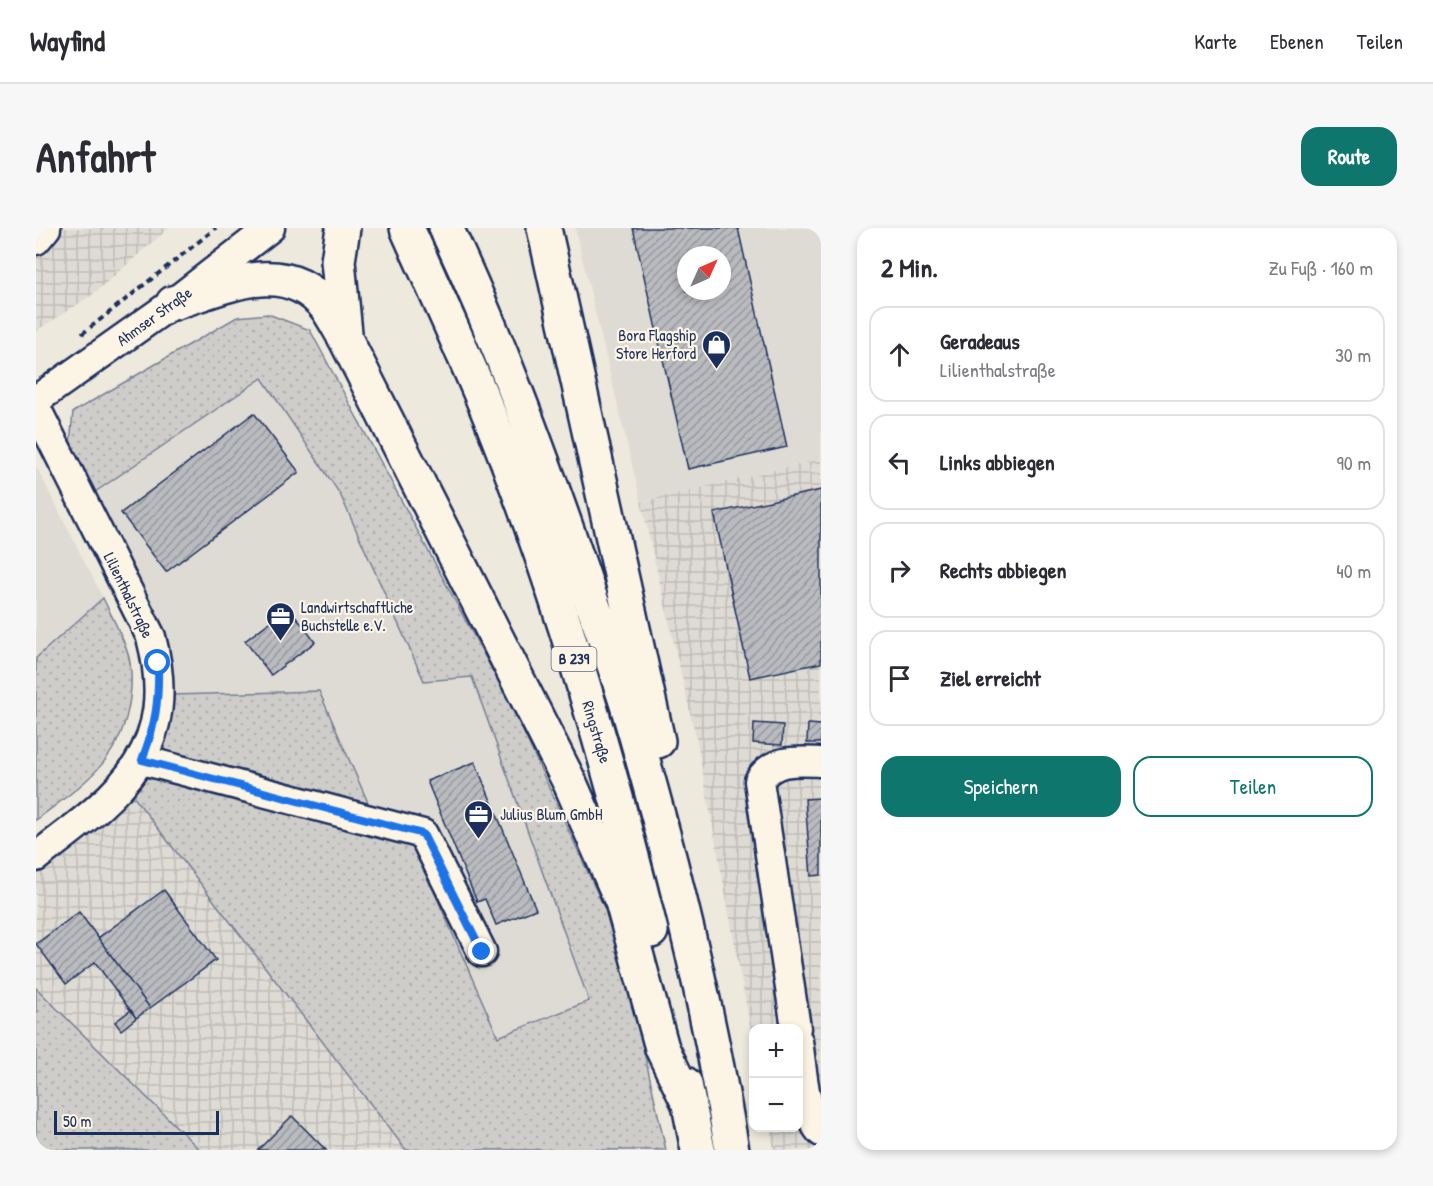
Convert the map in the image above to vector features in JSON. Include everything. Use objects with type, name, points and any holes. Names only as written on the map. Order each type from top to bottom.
[{"type":"highway","points":[[343,228],[338,261],[346,340]]},
{"type":"highway","name":"Ringstraße","points":[[406,228],[491,419],[549,579],[618,799],[661,968],[698,1150]]},
{"type":"highway","name":"B 239","points":[[446,228],[480,300],[536,439],[626,704],[674,879],[717,1059],[732,1150]]},
{"type":"highway","points":[[544,228],[683,849],[674,879]]},
{"type":"highway","points":[[173,303],[249,279],[268,277],[290,281],[311,292],[327,308],[346,340],[570,783],[621,902],[662,1048],[690,1106]]},
{"type":"street","points":[[36,240],[46,228]]},
{"type":"street","name":"Ahmser Straße","points":[[36,400],[173,303],[270,228]]},
{"type":"street","name":"Lilienthalstraße","points":[[36,408],[151,637],[158,663],[159,702],[154,730],[142,760],[118,791],[36,856]]},
{"type":"street","points":[[142,760],[423,834],[482,952]]},
{"type":"street","points":[[795,1024],[759,781],[765,771],[779,764],[821,762]]},
{"type":"street","points":[[803,1071],[809,1108],[821,1132]]},
{"type":"path","points":[[76,339],[216,228]]},
{"type":"shaded area","points":[[36,228],[169,228],[92,295],[36,331]]},
{"type":"shaded area","points":[[575,228],[821,228],[821,459],[641,502]]},
{"type":"shaded area","points":[[268,314],[310,330],[513,709],[607,914],[638,1025],[666,1150],[406,1150],[133,796],[163,754],[172,695],[319,691],[384,839],[415,848],[498,1037],[589,1001],[472,677],[424,681],[340,494],[262,378],[95,492],[70,444],[73,412],[237,317]]},
{"type":"shaded area","points":[[261,377],[340,494],[424,681],[472,677],[589,1001],[498,1038],[415,848],[384,839],[319,691],[172,695],[162,631],[95,492]]},
{"type":"shaded area","points":[[821,459],[821,1150],[774,1150],[771,1132],[803,1132],[803,1024],[750,1024],[697,742],[641,502]]},
{"type":"shaded area","points":[[36,466],[103,598],[36,658]]},
{"type":"shaded area","points":[[103,598],[121,635],[129,660],[131,686],[126,720],[119,739],[98,769],[36,820],[36,658]]},
{"type":"shaded area","points":[[133,796],[406,1150],[200,1150],[36,988],[36,873]]},
{"type":"shaded area","points":[[36,988],[200,1150],[36,1150]]},
{"type":"building","name":"Bora Flagship Store Herford","points":[[633,228],[738,228],[787,447],[688,469]]},
{"type":"building","points":[[254,413],[299,472],[166,572],[121,513]]},
{"type":"building","points":[[821,490],[821,663],[750,678],[714,513]]},
{"type":"building","name":"Landwirtschaftliche Buchstelle e.V.","points":[[289,607],[315,642],[271,675],[245,641]]},
{"type":"building","points":[[754,723],[783,725],[782,745],[753,743]]},
{"type":"building","points":[[808,724],[821,725],[821,743],[807,743]]},
{"type":"building","name":"Julius Blum GmbH","points":[[475,762],[536,909],[496,925],[485,899],[477,902],[427,781]]},
{"type":"building","points":[[821,798],[821,875],[811,876],[805,799]]},
{"type":"building","points":[[164,890],[216,960],[150,1008],[98,938]]},
{"type":"building","points":[[79,912],[150,1008],[136,1018],[95,962],[66,984],[36,944]]},
{"type":"building","points":[[131,1010],[136,1018],[121,1030],[115,1022]]},
{"type":"building","points":[[292,1116],[326,1150],[258,1150]]},
{"type":"place","name":"Bora Flagship Store Herford","points":[[717,370]]},
{"type":"place","name":"Landwirtschaftliche Buchstelle e.V.","points":[[280,642]]},
{"type":"place","name":"Julius Blum GmbH","points":[[479,840]]},
{"type":"route","points":[[158,663],[159,702],[154,730],[142,760],[423,834],[482,952]]}]
